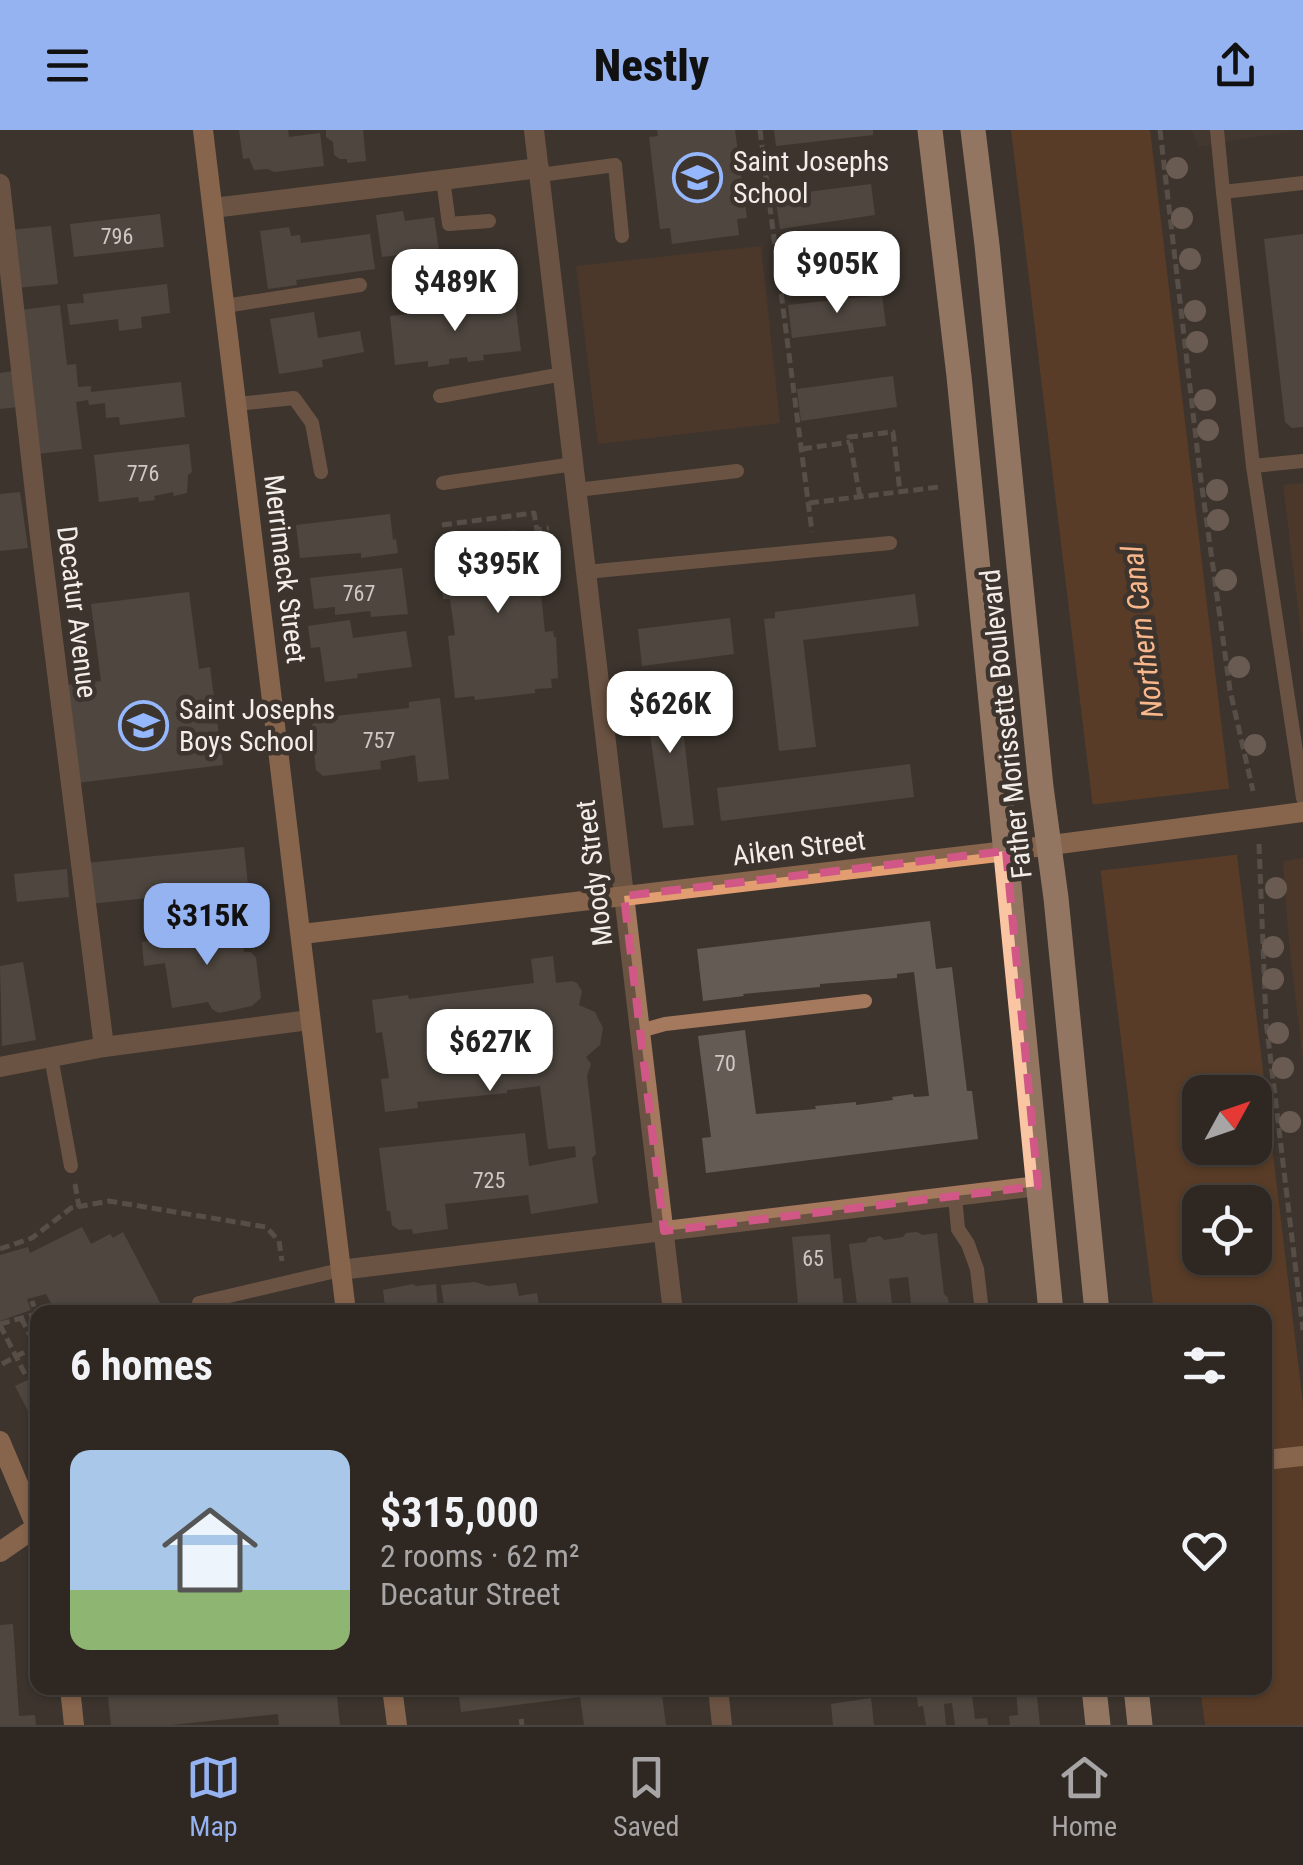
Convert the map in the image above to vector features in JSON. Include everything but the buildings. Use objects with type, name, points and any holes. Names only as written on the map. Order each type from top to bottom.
[{"type":"main road","name":"Merrimack Street","points":[[203,130],[345,1305]]},
{"type":"main road","name":"Father Morissette Boulevard","points":[[930,130],[1050,1305]]},
{"type":"main road","name":"Father Morissette Boulevard","points":[[973,130],[1096,1305]]},
{"type":"main road","name":"Aiken Street","points":[[302,934],[1303,812]]},
{"type":"main road","points":[[0,1441],[30,1512]]},
{"type":"main road","points":[[1272,1459],[1303,1456]]},
{"type":"main road","points":[[0,1552],[30,1533]]},
{"type":"main road","points":[[71,1695],[74,1725]]},
{"type":"main road","points":[[393,1695],[397,1725]]},
{"type":"main road","points":[[1095,1695],[1098,1725]]},
{"type":"main road","points":[[1137,1695],[1140,1725]]},
{"type":"street","name":"Moody Street","points":[[534,130],[672,1305]]},
{"type":"street","points":[[212,208],[539,171]]},
{"type":"street","name":"Decatur Avenue","points":[[0,184],[104,1047]]},
{"type":"street","points":[[0,1067],[104,1047],[310,1020]]},
{"type":"street","points":[[340,1270],[1038,1186]]},
{"type":"street","points":[[719,1695],[722,1725]]},
{"type":"lane","points":[[1217,130],[1253,466],[1303,798]]},
{"type":"lane","points":[[539,171],[616,165],[622,236]]},
{"type":"lane","points":[[442,179],[449,224],[489,221]]},
{"type":"lane","points":[[1223,192],[1303,183]]},
{"type":"lane","points":[[225,306],[360,285]]},
{"type":"lane","points":[[440,396],[563,374]]},
{"type":"lane","points":[[236,404],[294,398],[312,422],[321,472]]},
{"type":"lane","points":[[1253,466],[1303,462]]},
{"type":"lane","points":[[444,484],[574,464]]},
{"type":"lane","points":[[576,490],[737,471]]},
{"type":"lane","points":[[586,572],[890,542]]},
{"type":"lane","points":[[640,1031],[665,1024],[865,1001]]},
{"type":"lane","points":[[51,1057],[71,1166]]},
{"type":"lane","points":[[954,1196],[958,1229],[978,1268],[981,1305]]},
{"type":"lane","points":[[199,1303],[340,1270]]},
{"type":"path","points":[[760,130],[814,550]]},
{"type":"path","points":[[1160,130],[1230,690],[1254,791]]},
{"type":"path","points":[[860,497],[850,438],[894,432],[900,492]]},
{"type":"path","points":[[802,449],[850,442]]},
{"type":"path","points":[[809,503],[940,487]]},
{"type":"path","points":[[442,525],[534,512],[537,530],[549,528]]},
{"type":"path","points":[[1259,844],[1266,1022],[1303,1330]]},
{"type":"path","points":[[0,1248],[32,1238],[71,1208],[109,1201],[266,1227],[279,1241],[285,1284]]},
{"type":"path","points":[[32,1301],[33,1305]]},
{"type":"path","points":[[26,1376],[0,1324],[30,1316]]},
{"type":"path","points":[[21,1318],[30,1334]]},
{"type":"path","points":[[2,1364],[30,1350]]},
{"type":"highlighted area","points":[[1006,851],[1038,1186],[664,1231],[624,896]]},
{"type":"shaded area","points":[[1192,130],[1297,130],[1198,147]]},
{"type":"shaded area","points":[[761,246],[780,423],[598,444],[576,266]]},
{"type":"shaded area","points":[[1303,483],[1303,649],[1283,485]]},
{"type":"shaded area","points":[[1303,858],[1303,1061],[1283,861]]},
{"type":"water","name":"Northern Canal","points":[[1011,130],[1150,130],[1263,1075],[1182,1075],[1182,1165],[1272,1165],[1272,1146],[1303,1404],[1303,1725],[1205,1725],[1201,1695],[1272,1695],[1272,1305],[1153,1305]]},
{"type":"pier","points":[[1234,788],[1242,854],[1097,871],[1089,805]]},
{"type":"place","name":"Saint Josephs School","points":[[698,177]]},
{"type":"place","name":"Saint Josephs Boys School","points":[[144,725]]}]
